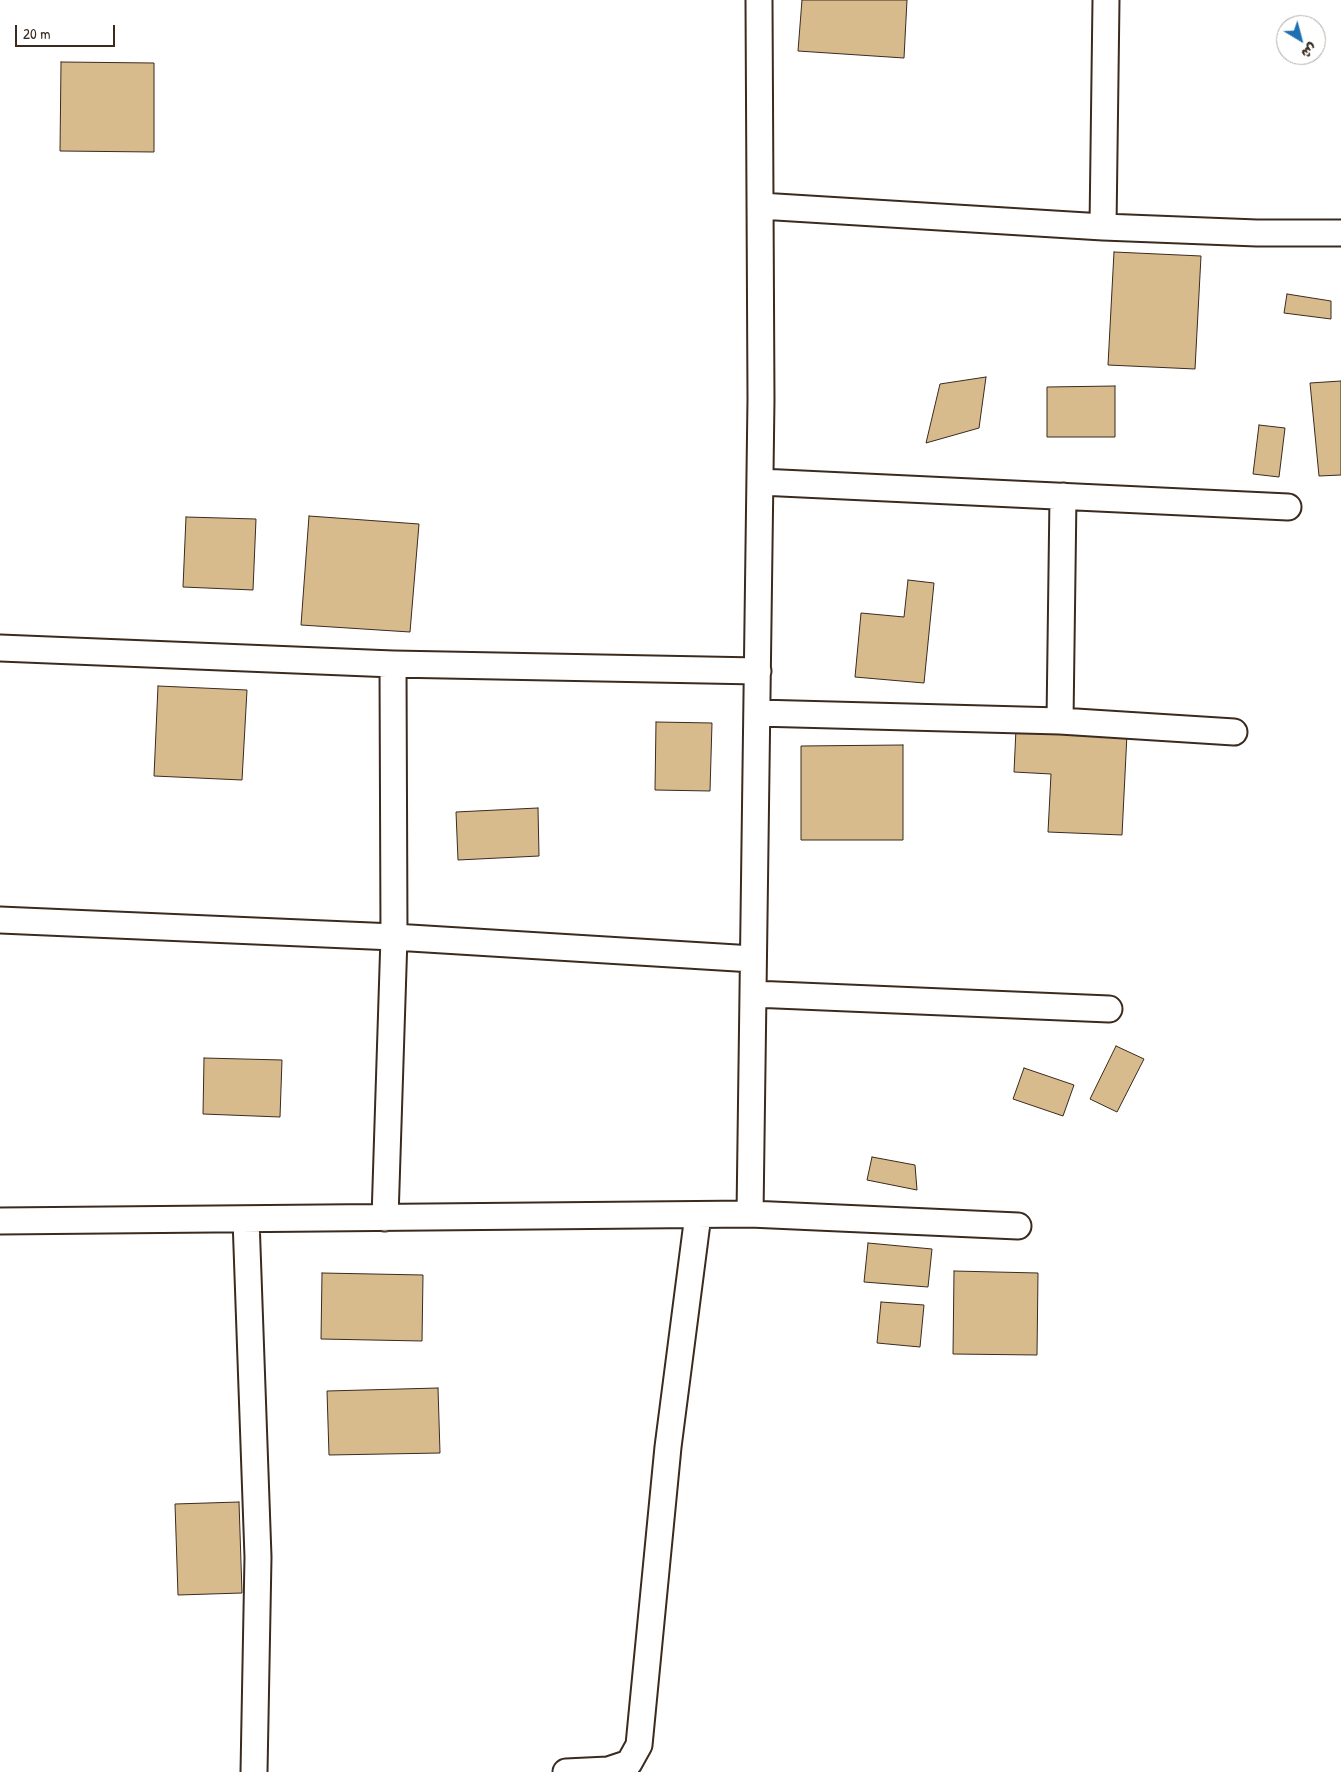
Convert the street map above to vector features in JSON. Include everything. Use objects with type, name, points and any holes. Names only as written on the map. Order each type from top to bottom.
[{"type":"street","points":[[750,1214],[760,482],[759,0]]},
{"type":"street","points":[[1102,227],[1106,0]]},
{"type":"street","points":[[760,206],[1102,227],[1257,233],[1341,233]]},
{"type":"street","points":[[760,482],[1288,507]]},
{"type":"street","points":[[1060,721],[1063,496]]},
{"type":"street","points":[[0,648],[393,664],[758,671]]},
{"type":"street","points":[[385,1218],[394,937],[393,664]]},
{"type":"street","points":[[757,713],[1060,721],[1234,732]]},
{"type":"street","points":[[0,920],[394,937],[754,959]]},
{"type":"street","points":[[753,994],[1109,1009]]},
{"type":"street","points":[[0,1221],[750,1214],[1018,1226]]},
{"type":"street","points":[[566,1772],[608,1770],[628,1763],[638,1746],[668,1447],[698,1215]]},
{"type":"street","points":[[246,1219],[258,1557],[254,1772]]},
{"type":"building","points":[[802,0],[907,0],[904,58],[798,51]]},
{"type":"building","points":[[61,62],[154,63],[154,152],[60,151]]},
{"type":"building","points":[[1114,252],[1201,256],[1195,369],[1108,365]]},
{"type":"building","points":[[1287,294],[1331,301],[1331,319],[1284,313]]},
{"type":"building","points":[[986,377],[979,428],[926,443],[940,384]]},
{"type":"building","points":[[1341,381],[1341,475],[1319,476],[1310,383]]},
{"type":"building","points":[[1115,386],[1115,437],[1047,437],[1047,387]]},
{"type":"building","points":[[1259,425],[1285,428],[1279,477],[1253,474]]},
{"type":"building","points":[[309,516],[419,524],[410,632],[301,625]]},
{"type":"building","points":[[186,517],[256,519],[253,590],[183,587]]},
{"type":"building","points":[[908,580],[934,583],[924,683],[855,677],[861,613],[904,617]]},
{"type":"building","points":[[158,686],[247,690],[242,780],[154,776]]},
{"type":"building","points":[[656,722],[712,723],[710,791],[655,790]]},
{"type":"building","points":[[1016,729],[1127,734],[1122,835],[1048,832],[1051,774],[1014,772]]},
{"type":"building","points":[[903,745],[903,840],[801,840],[801,746]]},
{"type":"building","points":[[538,808],[539,856],[458,860],[456,812]]},
{"type":"building","points":[[1116,1046],[1144,1059],[1117,1112],[1090,1099]]},
{"type":"building","points":[[204,1058],[282,1060],[280,1117],[203,1114]]},
{"type":"building","points":[[1024,1068],[1074,1085],[1063,1116],[1013,1099]]},
{"type":"building","points":[[872,1157],[915,1165],[917,1190],[867,1180]]},
{"type":"building","points":[[868,1243],[932,1249],[928,1287],[864,1282]]},
{"type":"building","points":[[954,1271],[1038,1273],[1037,1355],[953,1354]]},
{"type":"building","points":[[322,1273],[423,1275],[422,1341],[321,1339]]},
{"type":"building","points":[[881,1302],[924,1305],[920,1347],[877,1343]]},
{"type":"building","points":[[438,1388],[440,1453],[329,1455],[327,1391]]},
{"type":"building","points":[[239,1502],[242,1593],[178,1595],[175,1504]]}]
